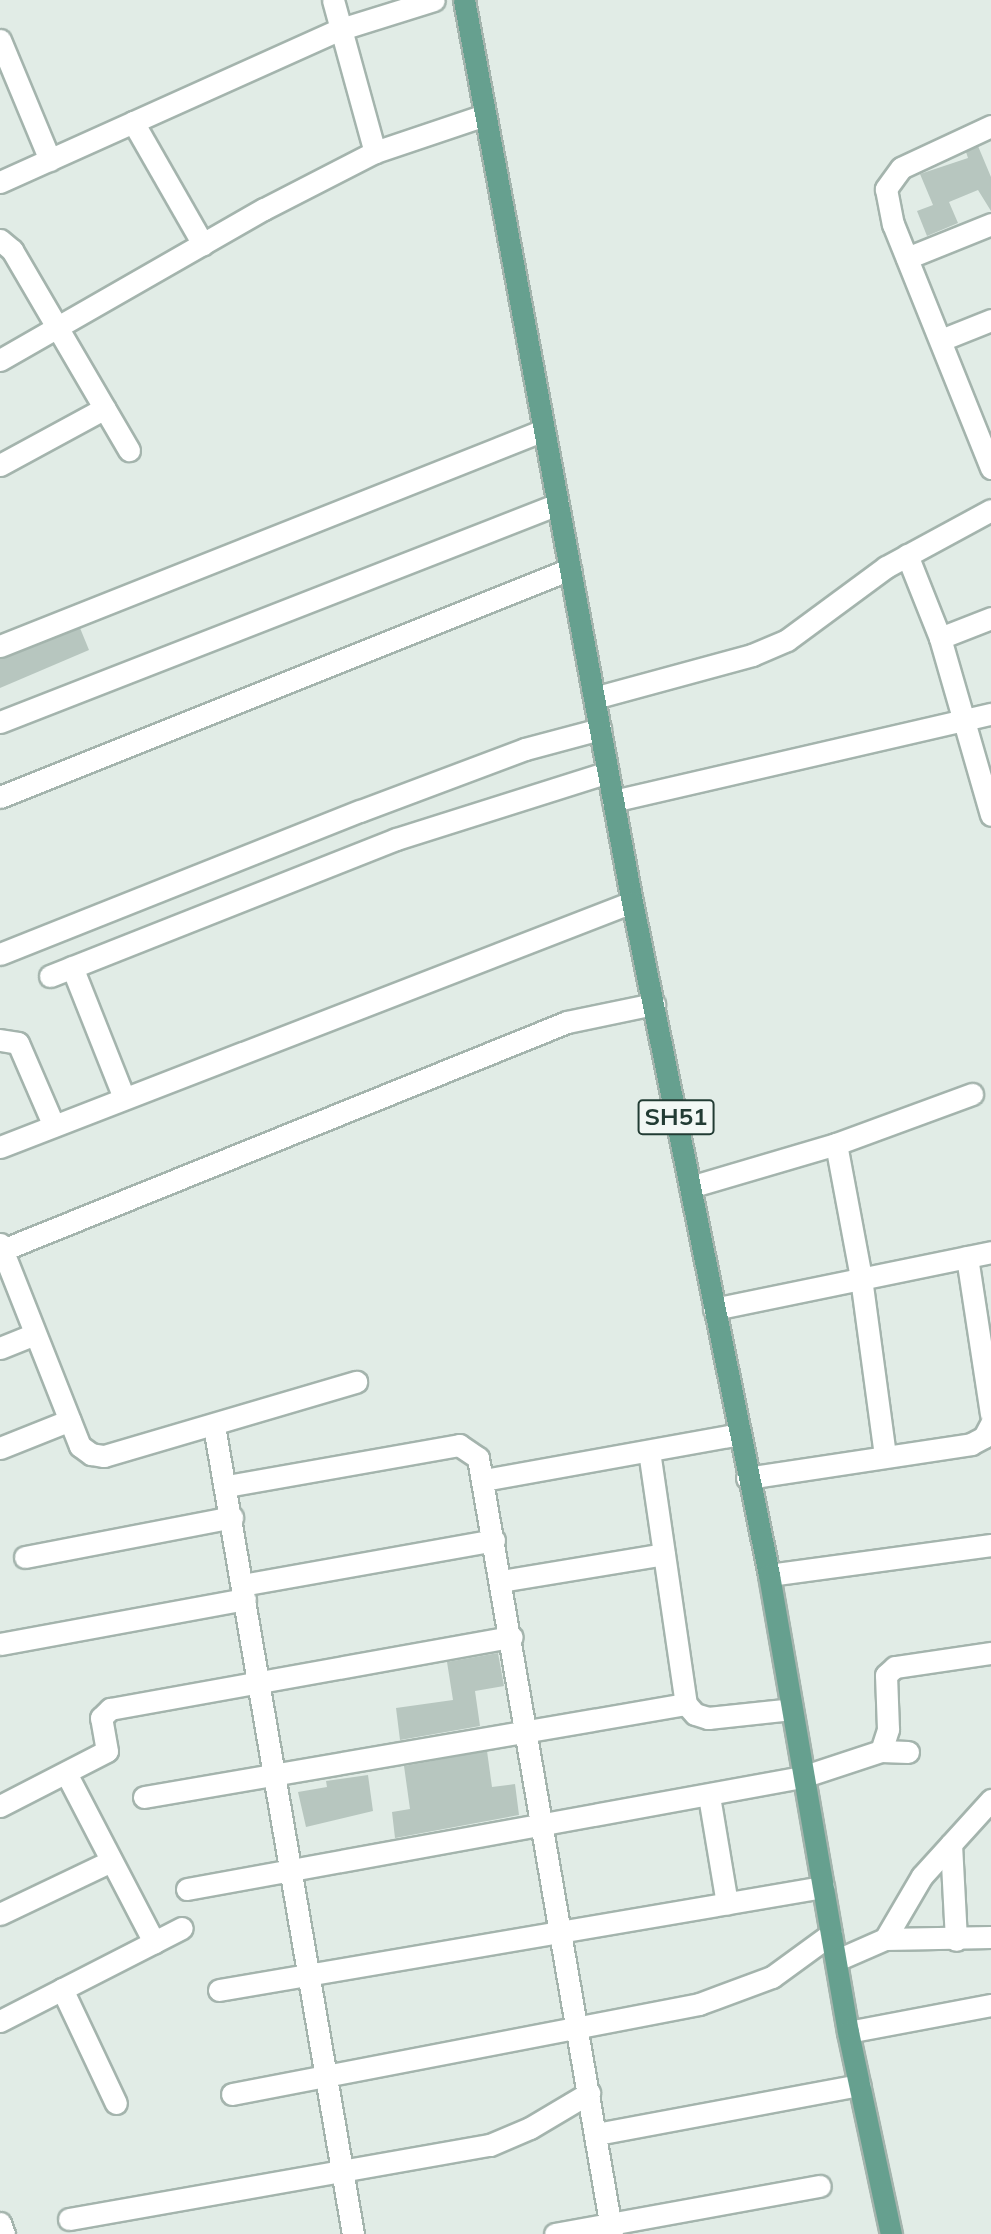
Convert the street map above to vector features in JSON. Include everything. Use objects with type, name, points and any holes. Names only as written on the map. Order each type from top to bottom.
[{"type":"main road","name":"SH51","points":[[464,0],[632,902],[768,1575],[848,2032],[891,2234]]},
{"type":"street","points":[[333,0],[375,152]]},
{"type":"street","points":[[0,182],[341,29],[434,0]]},
{"type":"street","points":[[0,40],[7,76],[50,160]]},
{"type":"street","points":[[0,360],[203,244],[375,152],[485,115]]},
{"type":"street","points":[[133,122],[203,244]]},
{"type":"street","points":[[991,126],[910,163],[887,183],[888,208],[907,258],[941,340],[983,419],[991,468]]},
{"type":"street","points":[[907,258],[991,224]]},
{"type":"street","points":[[0,240],[12,250],[129,450]]},
{"type":"street","points":[[941,340],[991,320]]},
{"type":"street","points":[[0,465],[105,408]]},
{"type":"street","points":[[0,646],[544,430]]},
{"type":"street","points":[[0,722],[558,504]]},
{"type":"street","points":[[594,698],[743,657],[787,640],[907,555],[991,510]]},
{"type":"street","points":[[907,555],[940,638],[991,815]]},
{"type":"street","points":[[0,797],[570,569]]},
{"type":"street","points":[[940,638],[991,618]]},
{"type":"street","points":[[613,801],[991,714]]},
{"type":"street","points":[[0,954],[360,811],[536,746],[600,729]]},
{"type":"street","points":[[50,976],[396,839],[608,772]]},
{"type":"street","points":[[0,1147],[632,902]]},
{"type":"street","points":[[82,963],[86,1001],[124,1098]]},
{"type":"street","points":[[356,1382],[214,1426],[104,1456],[80,1446],[1,1248],[568,1022],[654,1004]]},
{"type":"street","points":[[0,1040],[18,1043],[54,1126]]},
{"type":"street","points":[[690,1187],[836,1144],[972,1094]]},
{"type":"street","points":[[836,1144],[861,1278],[885,1455]]},
{"type":"street","points":[[714,1309],[991,1252]]},
{"type":"street","points":[[967,1257],[987,1342],[991,1414]]},
{"type":"street","points":[[0,1348],[34,1334]]},
{"type":"street","points":[[0,1448],[70,1420]]},
{"type":"street","points":[[214,1426],[227,1486],[256,1681],[311,1973],[324,2075],[352,2234]]},
{"type":"street","points":[[484,1480],[739,1434]]},
{"type":"street","points":[[747,1478],[987,1435]]},
{"type":"street","points":[[227,1486],[459,1446],[478,1458],[512,1636],[525,1734],[562,1930],[611,2229]]},
{"type":"street","points":[[649,1451],[686,1704],[695,1714],[708,1718],[792,1709]]},
{"type":"street","points":[[25,1558],[232,1517]]},
{"type":"street","points":[[0,1644],[494,1539]]},
{"type":"street","points":[[768,1575],[991,1545]]},
{"type":"street","points":[[501,1581],[664,1554]]},
{"type":"street","points":[[0,1806],[107,1751],[101,1718],[110,1709],[512,1636]]},
{"type":"street","points":[[881,1751],[888,1730],[886,1675],[895,1667],[991,1653]]},
{"type":"street","points":[[144,1797],[525,1734],[686,1704]]},
{"type":"street","points":[[187,1889],[541,1828],[802,1777],[881,1751],[908,1752]]},
{"type":"street","points":[[66,1773],[154,1942]]},
{"type":"street","points":[[709,1796],[727,1903]]},
{"type":"street","points":[[885,1939],[922,1876],[991,1800]]},
{"type":"street","points":[[951,1844],[956,1940]]},
{"type":"street","points":[[0,1914],[111,1861]]},
{"type":"street","points":[[219,1990],[822,1887]]},
{"type":"street","points":[[0,2021],[182,1928]]},
{"type":"street","points":[[232,2094],[578,2028],[720,1997],[772,1977],[831,1934]]},
{"type":"street","points":[[837,1960],[885,1939],[956,1940],[991,1937]]},
{"type":"street","points":[[62,1989],[116,2103]]},
{"type":"street","points":[[848,2032],[991,2005]]},
{"type":"street","points":[[69,2219],[341,2168],[490,2145],[530,2129],[593,2114],[859,2085]]},
{"type":"street","points":[[555,2234],[611,2229],[820,2186]]},
{"type":"street","points":[[0,2223],[4,2234]]},
{"type":"building","points":[[978,146],[991,177],[991,211],[978,190],[949,202],[958,223],[927,236],[917,211],[933,205],[920,174],[968,158],[966,152]]},
{"type":"building","points":[[80,628],[89,650],[0,688],[0,659]]},
{"type":"building","points":[[498,1653],[504,1686],[475,1691],[480,1726],[400,1740],[396,1708],[453,1700],[447,1662]]},
{"type":"building","points":[[487,1751],[492,1787],[515,1784],[519,1815],[395,1838],[392,1812],[410,1809],[404,1766]]},
{"type":"building","points":[[368,1775],[373,1811],[306,1827],[298,1792],[327,1787],[326,1781]]}]
